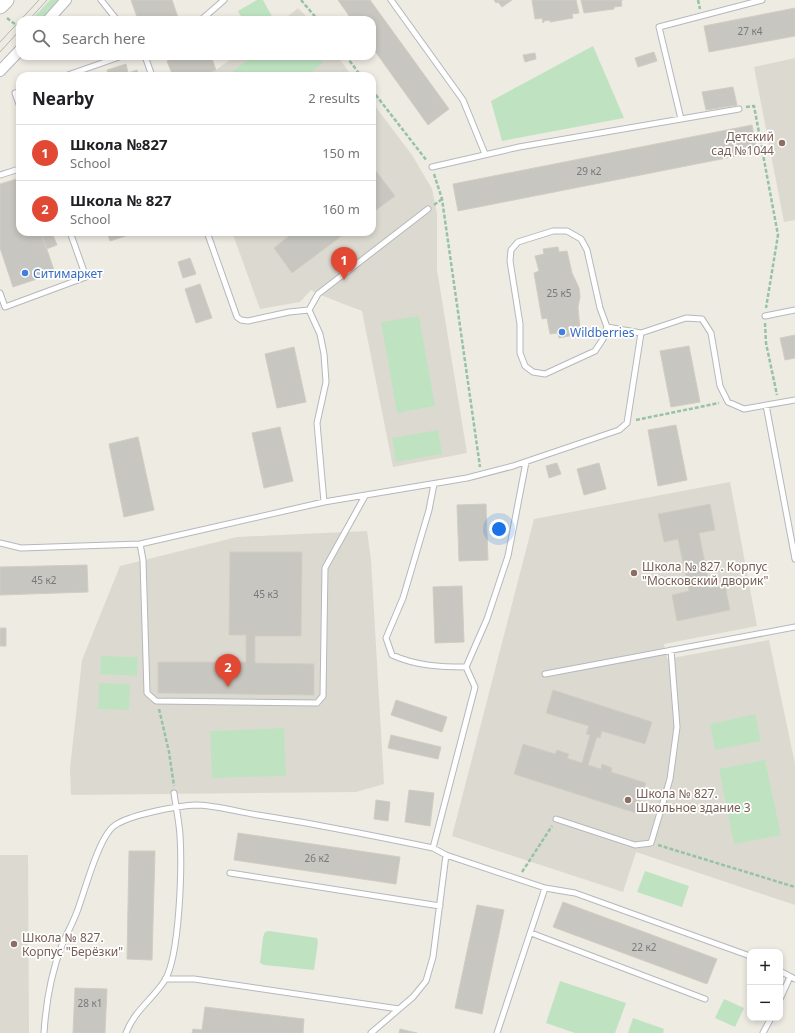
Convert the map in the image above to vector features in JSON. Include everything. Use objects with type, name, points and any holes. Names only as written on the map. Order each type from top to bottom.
[{"type":"main road","points":[[3,12],[6,0]]},
{"type":"street","points":[[52,16],[66,0]]},
{"type":"street","points":[[0,71],[16,54]]},
{"type":"lane","points":[[101,0],[114,16]]},
{"type":"lane","points":[[206,16],[224,0]]},
{"type":"lane","points":[[391,0],[464,100],[485,154]]},
{"type":"lane","points":[[681,119],[659,28],[762,0]]},
{"type":"lane","points":[[76,72],[111,60]]},
{"type":"lane","points":[[146,60],[151,72]]},
{"type":"lane","points":[[432,167],[485,154],[739,108]]},
{"type":"lane","points":[[0,175],[16,170]]},
{"type":"lane","points":[[309,310],[318,294],[428,209]]},
{"type":"lane","points":[[553,231],[568,231],[581,239],[587,250],[600,308],[607,326],[603,339],[595,352],[545,374],[533,372],[525,366],[520,353],[520,324],[510,261],[511,250],[518,242],[553,231]]},
{"type":"lane","points":[[0,293],[6,306],[86,277],[71,236]]},
{"type":"lane","points":[[208,236],[237,317],[241,320],[248,321],[289,312],[309,310]]},
{"type":"lane","points":[[309,310],[320,334],[324,354],[326,382],[317,423],[324,502]]},
{"type":"lane","points":[[765,316],[795,310]]},
{"type":"lane","points":[[607,326],[640,332],[686,318],[702,319],[711,333],[720,386],[728,402],[744,409],[795,400]]},
{"type":"lane","points":[[0,543],[21,548],[140,544],[324,502],[434,484],[481,474],[526,462],[619,430],[627,424],[640,332]]},
{"type":"lane","points":[[766,405],[795,559]]},
{"type":"lane","points":[[433,848],[475,687],[466,667],[487,619],[508,556],[526,462]]},
{"type":"lane","points":[[434,484],[429,510],[403,598],[386,638],[392,655],[409,663],[436,668],[466,667]]},
{"type":"lane","points":[[140,544],[143,560],[147,693],[156,701],[317,703],[323,696],[324,568],[365,496]]},
{"type":"lane","points":[[545,674],[795,627]]},
{"type":"lane","points":[[556,819],[635,845],[651,843],[670,779],[677,727],[671,650]]},
{"type":"lane","points":[[126,1033],[138,1011],[166,979],[174,955],[178,920],[180,835],[174,793]]},
{"type":"lane","points":[[44,1033],[47,1001],[52,974],[104,840],[113,826],[128,819],[196,805],[325,825],[433,848],[446,855],[545,888],[575,893],[747,955]]},
{"type":"lane","points":[[371,1033],[413,997],[426,981],[433,957],[446,855]]},
{"type":"lane","points":[[230,873],[440,906]]},
{"type":"lane","points":[[497,1033],[545,888]]},
{"type":"lane","points":[[531,933],[705,999]]},
{"type":"lane","points":[[783,973],[795,979]]},
{"type":"lane","points":[[783,992],[790,977]]},
{"type":"lane","points":[[166,979],[210,981],[399,1009]]},
{"type":"lane","points":[[763,1033],[769,1021]]},
{"type":"path","points":[[301,0],[315,16]]},
{"type":"path","points":[[3,12],[16,24]]},
{"type":"path","points":[[349,60],[358,72]]},
{"type":"path","points":[[376,95],[432,167],[442,199],[481,474]]},
{"type":"path","points":[[739,108],[754,106],[778,234],[765,316],[766,343],[779,403]]},
{"type":"path","points":[[627,424],[640,418],[728,402]]},
{"type":"path","points":[[156,701],[164,729],[174,793]]},
{"type":"path","points":[[518,878],[556,819]]},
{"type":"path","points":[[651,843],[795,887]]},
{"type":"shaded area","points":[[298,8],[306,16],[288,16]]},
{"type":"shaded area","name":"Детский сад №1044","points":[[795,58],[795,220],[784,222],[754,67]]},
{"type":"shaded area","points":[[230,60],[340,60],[349,72],[211,72]]},
{"type":"shaded area","points":[[376,107],[412,155],[432,189],[437,213],[437,270],[467,453],[393,467],[362,311],[311,290],[300,302],[260,309],[233,236],[376,236]]},
{"type":"shaded area","name":"Школа № 827. Школьное здание 3","points":[[730,482],[757,626],[664,644],[667,659],[769,640],[795,764],[795,905],[636,852],[623,892],[452,836],[534,519]]},
{"type":"shaded area","points":[[367,531],[371,560],[384,784],[356,792],[71,795],[70,768],[82,660],[120,566],[237,537]]},
{"type":"shaded area","name":"Школа № 827. Корпус \"Берёзки\"","points":[[0,855],[28,855],[29,1033],[0,1033]]},
{"type":"green space","points":[[50,0],[60,0],[46,16],[35,16]]},
{"type":"green space","points":[[257,0],[263,0],[272,16],[241,16],[238,11]]},
{"type":"green space","points":[[593,46],[624,118],[502,141],[491,101]]},
{"type":"green space","points":[[248,60],[320,60],[323,63],[311,72],[232,72]]},
{"type":"green space","points":[[419,316],[435,406],[397,413],[381,322]]},
{"type":"green space","points":[[438,430],[442,454],[396,462],[392,438]]},
{"type":"green space","points":[[101,656],[138,657],[137,676],[100,674]]},
{"type":"green space","points":[[99,683],[130,684],[129,710],[98,709]]},
{"type":"green space","points":[[755,714],[761,741],[715,750],[710,724]]},
{"type":"green space","points":[[284,728],[286,776],[212,778],[210,731]]},
{"type":"green space","points":[[765,760],[781,835],[734,844],[719,769]]},
{"type":"green space","points":[[645,871],[689,886],[682,907],[637,892]]},
{"type":"green space","points":[[269,931],[317,938],[318,942],[314,970],[264,965],[260,963],[263,937],[265,932]]},
{"type":"green space","points":[[560,981],[626,1003],[615,1033],[575,1033],[546,1023]]},
{"type":"green space","points":[[724,999],[744,1008],[735,1027],[715,1018]]},
{"type":"green space","points":[[633,1018],[664,1029],[663,1033],[628,1033]]},
{"type":"building","points":[[131,0],[172,0],[178,16],[137,16]]},
{"type":"building","points":[[338,0],[370,0],[449,109],[428,125],[376,53],[376,16],[349,16]]},
{"type":"building","points":[[494,0],[512,0],[502,7]]},
{"type":"building","points":[[532,0],[576,0],[579,13],[572,14],[573,18],[550,22],[550,20],[544,21],[543,23],[542,18],[535,19]]},
{"type":"building","points":[[581,0],[621,0],[622,6],[614,7],[614,9],[584,13]]},
{"type":"building","points":[[795,8],[795,36],[709,52],[704,26]]},
{"type":"building","points":[[654,52],[657,61],[638,67],[635,58]]},
{"type":"building","points":[[535,53],[536,59],[525,62],[523,55]]},
{"type":"building","points":[[212,60],[216,70],[211,72],[171,72],[167,61]]},
{"type":"building","points":[[126,64],[128,72],[108,72],[107,70]]},
{"type":"building","points":[[733,87],[737,105],[706,110],[702,92]]},
{"type":"building","points":[[752,125],[757,152],[458,211],[453,184]]},
{"type":"building","points":[[376,171],[395,196],[376,210]]},
{"type":"building","points":[[16,179],[16,236],[42,236],[55,273],[13,287],[0,248],[0,184]]},
{"type":"building","points":[[42,236],[53,236],[57,245],[46,249]]},
{"type":"building","points":[[108,236],[126,236],[110,241]]},
{"type":"building","points":[[289,236],[342,236],[292,273],[274,248]]},
{"type":"building","points":[[558,247],[559,252],[567,251],[572,273],[579,288],[580,297],[578,307],[580,330],[574,331],[574,335],[559,338],[558,333],[550,334],[547,318],[542,319],[534,273],[539,271],[535,256],[544,254],[543,249]]},
{"type":"building","points":[[190,258],[196,274],[183,278],[178,262]]},
{"type":"building","points":[[200,284],[212,318],[196,323],[185,289]]},
{"type":"building","points":[[795,335],[795,358],[785,360],[780,338]]},
{"type":"building","points":[[689,346],[700,402],[671,407],[660,351]]},
{"type":"building","points":[[294,347],[306,402],[277,408],[265,354]]},
{"type":"building","points":[[676,425],[687,480],[658,486],[648,430]]},
{"type":"building","points":[[280,427],[293,481],[264,488],[252,433]]},
{"type":"building","points":[[138,437],[154,510],[124,517],[109,444]]},
{"type":"building","points":[[557,463],[561,474],[549,478],[546,466]]},
{"type":"building","points":[[599,463],[606,489],[584,495],[577,469]]},
{"type":"building","points":[[486,504],[488,560],[459,561],[457,505]]},
{"type":"building","points":[[710,504],[715,530],[699,533],[710,588],[725,585],[730,610],[677,621],[672,595],[689,591],[678,539],[664,542],[658,514]]},
{"type":"building","points":[[230,552],[302,552],[301,636],[255,636],[255,663],[314,664],[314,695],[158,693],[158,662],[246,662],[246,635],[229,635]]},
{"type":"building","points":[[87,565],[88,592],[0,595],[0,567]]},
{"type":"building","points":[[462,586],[464,642],[435,643],[433,587]]},
{"type":"building","points":[[0,628],[6,628],[6,646],[0,646]]},
{"type":"building","points":[[553,690],[652,722],[645,744],[602,731],[600,738],[597,737],[588,765],[601,769],[602,764],[612,768],[611,772],[646,783],[636,813],[514,774],[523,744],[555,754],[557,750],[569,754],[567,758],[582,763],[590,735],[586,734],[589,726],[546,713]]},
{"type":"building","points":[[396,700],[447,717],[442,732],[391,715]]},
{"type":"building","points":[[391,735],[441,747],[438,759],[388,748]]},
{"type":"building","points":[[409,790],[434,793],[430,826],[405,822]]},
{"type":"building","points":[[376,800],[390,802],[388,821],[374,819]]},
{"type":"building","points":[[238,833],[400,857],[396,884],[234,860]]},
{"type":"building","points":[[129,851],[155,851],[152,960],[127,959]]},
{"type":"building","points":[[563,902],[717,959],[707,984],[553,927]]},
{"type":"building","points":[[477,905],[504,910],[482,1014],[455,1008]]},
{"type":"building","points":[[75,988],[107,989],[105,1033],[73,1033]]},
{"type":"building","points":[[205,1007],[304,1019],[303,1033],[192,1033],[193,1029],[202,1030]]},
{"type":"building","points":[[400,1029],[417,1033],[399,1033]]},
{"type":"tram line","points":[[24,16],[39,0]]},
{"type":"tram line","points":[[33,16],[47,0]]},
{"type":"tram line","points":[[0,42],[16,25]]},
{"type":"tram line","points":[[0,52],[16,34]]},
{"type":"place","name":"Детский сад №1044","points":[[782,143]]},
{"type":"place","name":"Ситимаркет","points":[[25,273]]},
{"type":"place","name":"Школа №827","points":[[344,280]]},
{"type":"place","name":"Wildberries","points":[[562,332]]},
{"type":"place","name":"Школа № 827. Корпус \"Московский дворик\"","points":[[634,573]]},
{"type":"place","name":"Школа № 827","points":[[228,687]]},
{"type":"place","name":"Школа № 827. Школьное здание 3","points":[[628,800]]},
{"type":"place","name":"Школа № 827. Корпус \"Берёзки\"","points":[[14,944]]}]
